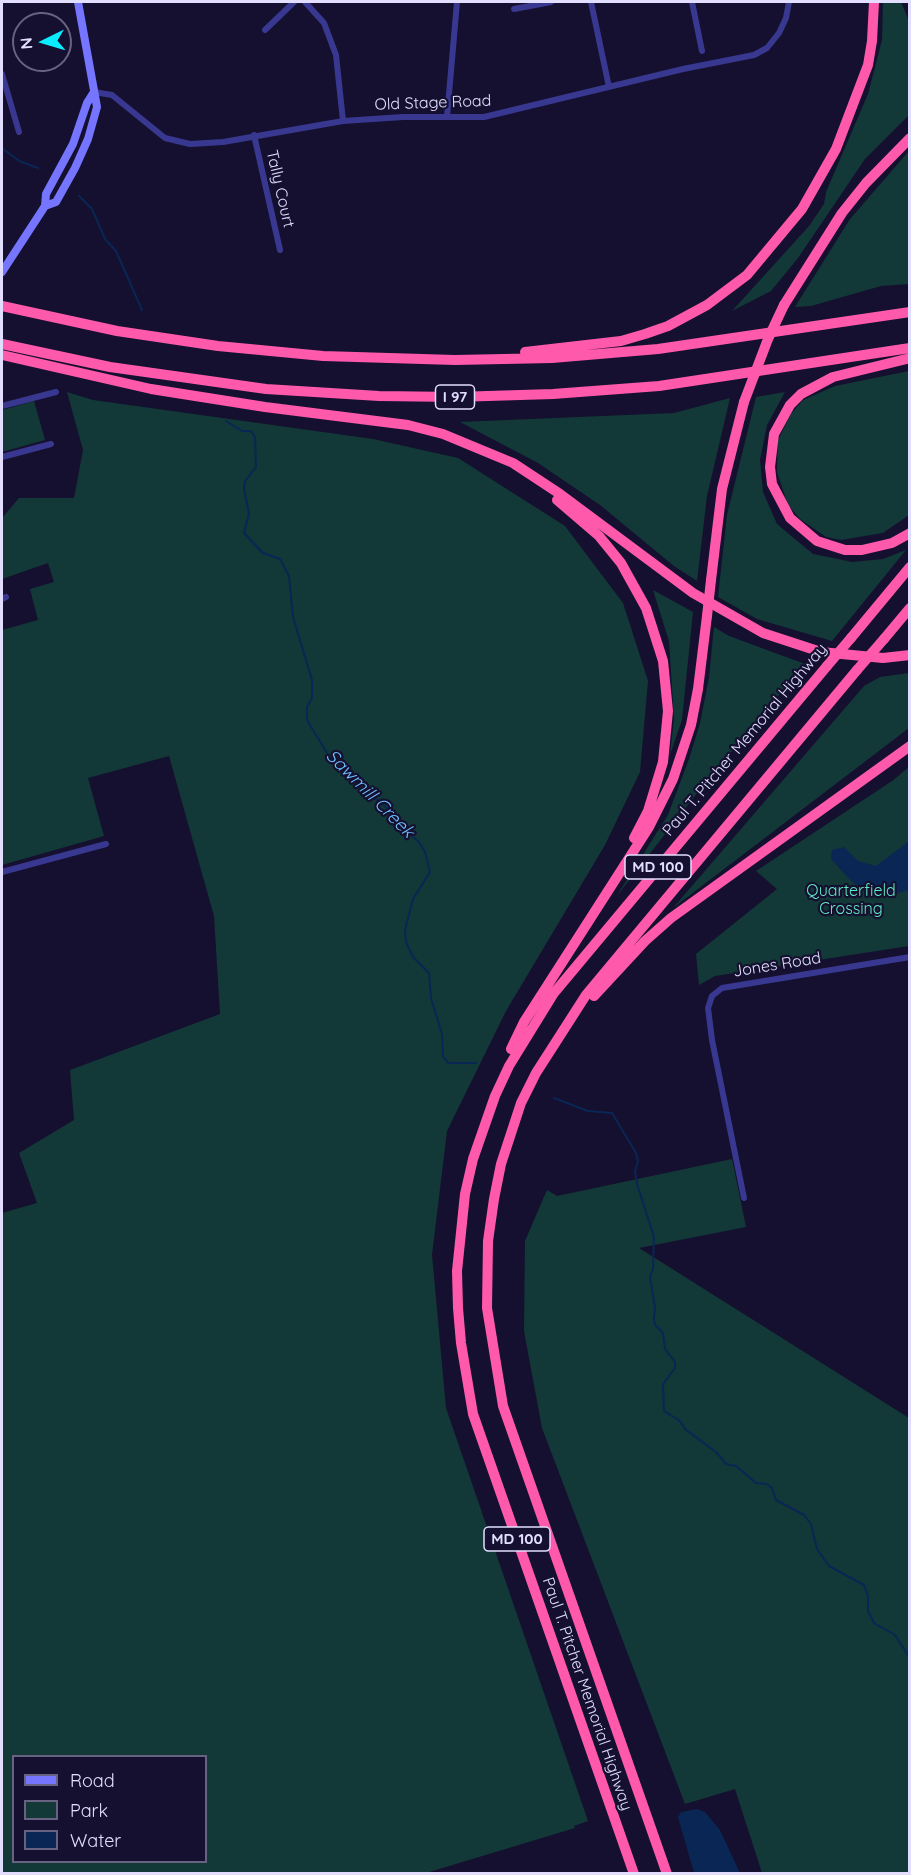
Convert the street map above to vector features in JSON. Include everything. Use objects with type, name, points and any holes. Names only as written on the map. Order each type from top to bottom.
[{"type":"highway","points":[[455,360],[621,341],[668,326],[689,315],[707,305],[747,275],[769,252],[802,209],[836,149],[868,65],[874,2]]},
{"type":"highway","points":[[484,1122],[503,1065],[524,1023],[661,804],[683,753],[698,689],[722,489],[744,402],[768,339],[784,305],[842,213],[866,183],[909,138]]},
{"type":"highway","points":[[2,306],[117,331],[218,346],[323,356],[455,360],[552,358],[658,349],[909,312]]},
{"type":"highway","name":"I 97","points":[[2,344],[132,371],[266,389],[379,396],[455,397],[553,394],[659,386],[909,348]]},
{"type":"highway","points":[[2,355],[161,391],[408,425],[443,434],[513,463],[560,494],[693,592],[763,633],[821,652],[884,658],[909,655]]},
{"type":"highway","points":[[909,358],[834,377],[801,394],[790,405],[774,434],[770,467],[772,484],[790,518],[817,541],[845,550],[862,550],[892,543],[909,533]]},
{"type":"highway","points":[[513,463],[599,536],[621,563],[646,608],[663,661],[668,711],[663,762],[648,811],[611,886]]},
{"type":"highway","name":"Paul T. Pitcher Memorial Highway","points":[[634,1874],[484,1446],[466,1382],[461,1343],[457,1271],[465,1194],[484,1122],[509,1066],[554,993],[909,567]]},
{"type":"highway","name":"Paul T. Pitcher Memorial Highway","points":[[667,1874],[503,1406],[490,1340],[488,1308],[488,1241],[501,1164],[521,1103],[536,1073],[605,970],[909,608]]},
{"type":"highway","points":[[568,1025],[612,975],[672,918],[909,746]]},
{"type":"street","points":[[45,206],[56,202],[82,152],[97,107],[78,2]]},
{"type":"street","points":[[265,30],[294,2]]},
{"type":"street","points":[[305,2],[324,23],[336,55],[343,122]]},
{"type":"street","points":[[447,117],[457,2]]},
{"type":"street","points":[[514,9],[551,2]]},
{"type":"street","points":[[591,2],[609,87]]},
{"type":"street","points":[[692,2],[702,51]]},
{"type":"street","name":"Old Stage Road","points":[[94,92],[112,95],[154,132],[176,142],[223,142],[254,135],[343,122],[502,113],[754,56],[767,48],[779,33],[786,18],[789,2]]},
{"type":"street","points":[[2,74],[19,132]]},
{"type":"street","points":[[2,272],[45,206],[46,194],[73,144],[87,103],[94,92]]},
{"type":"street","name":"Tally Court","points":[[254,135],[280,250]]},
{"type":"street","points":[[2,406],[56,392]]},
{"type":"street","points":[[2,457],[51,444]]},
{"type":"street","points":[[2,872],[106,844]]},
{"type":"street","name":"Jones Road","points":[[744,1198],[709,1021],[708,1008],[712,996],[722,988],[909,957]]},
{"type":"green space","points":[[883,2],[901,2],[909,21],[909,115],[865,159],[798,258],[771,291],[732,311],[809,226],[824,204],[826,192],[868,94],[882,40]]},
{"type":"green space","points":[[909,151],[909,284],[881,286],[811,306],[795,307],[850,219]]},
{"type":"green space","points":[[909,371],[909,515],[883,533],[841,540],[826,537],[800,519],[788,505],[777,472],[778,440],[791,414],[803,400],[835,386]]},
{"type":"green space","points":[[67,392],[93,400],[373,439],[458,458],[565,526],[623,603],[648,681],[640,772],[605,845],[506,1011],[447,1131],[432,1255],[446,1408],[588,1821],[574,1826],[575,1828],[426,1873],[2,1873],[2,1213],[37,1203],[19,1153],[74,1120],[70,1070],[220,1014],[214,916],[169,756],[88,778],[104,836],[2,865],[2,630],[38,620],[30,589],[54,582],[48,563],[2,579],[2,518],[19,498],[74,498],[83,450]]},
{"type":"green space","points":[[785,392],[767,425],[760,460],[763,492],[777,524],[813,554],[852,562],[883,559],[906,550],[832,641],[757,619],[718,597],[727,515],[756,397]]},
{"type":"green space","points":[[730,398],[707,496],[697,581],[674,566],[600,505],[538,463],[460,422],[674,413]]},
{"type":"green space","points":[[34,401],[45,440],[2,452],[2,410]]},
{"type":"green space","points":[[653,590],[693,612],[682,720],[670,755],[674,718],[669,641]]},
{"type":"green space","points":[[714,627],[729,636],[805,664],[701,788],[616,897],[668,815],[689,759],[700,723],[709,678]]},
{"type":"green space","points":[[909,673],[909,728],[673,908],[864,686],[880,677]]},
{"type":"green space","name":"Quarterfield Crossing","points":[[909,767],[909,946],[715,976],[699,985],[696,954],[777,889],[756,871],[892,781]]},
{"type":"green space","points":[[732,1159],[746,1227],[639,1248],[909,1418],[909,1873],[762,1873],[735,1789],[685,1804],[542,1428],[524,1331],[525,1241],[547,1190],[557,1196]]},
{"type":"water","points":[[909,841],[909,890],[890,895],[870,892],[852,882],[831,859],[832,850],[844,847],[858,861],[876,866]]},
{"type":"water","points":[[697,1809],[705,1812],[720,1830],[740,1873],[694,1873],[678,1817],[681,1812]]},
{"type":"waterway","name":"Sawmill Creek","points":[[2,148],[19,161],[38,168]]},
{"type":"waterway","name":"Sawmill Creek","points":[[79,196],[92,209],[105,239],[116,251],[142,310]]},
{"type":"waterway","name":"Sawmill Creek","points":[[226,421],[242,431],[251,431],[255,437],[256,467],[245,481],[244,489],[249,513],[244,533],[263,553],[280,559],[289,576],[293,617],[312,680],[312,698],[307,707],[307,720],[330,758],[349,771],[364,793],[379,801],[396,817],[401,827],[419,842],[425,852],[430,872],[413,899],[405,930],[406,942],[413,957],[429,973],[431,998],[442,1034],[443,1056],[448,1063],[476,1063]]},
{"type":"waterway","name":"Sawmill Creek","points":[[554,1098],[588,1111],[612,1113],[636,1153],[637,1184],[654,1237],[653,1269],[650,1277],[655,1325],[663,1333],[665,1349],[675,1362],[675,1368],[663,1384],[664,1411],[680,1421],[685,1429],[717,1453],[726,1464],[736,1466],[756,1483],[767,1484],[772,1488],[776,1500],[804,1515],[811,1524],[817,1549],[829,1566],[864,1585],[868,1596],[868,1611],[874,1623],[895,1635],[909,1657],[910,1664]]}]
